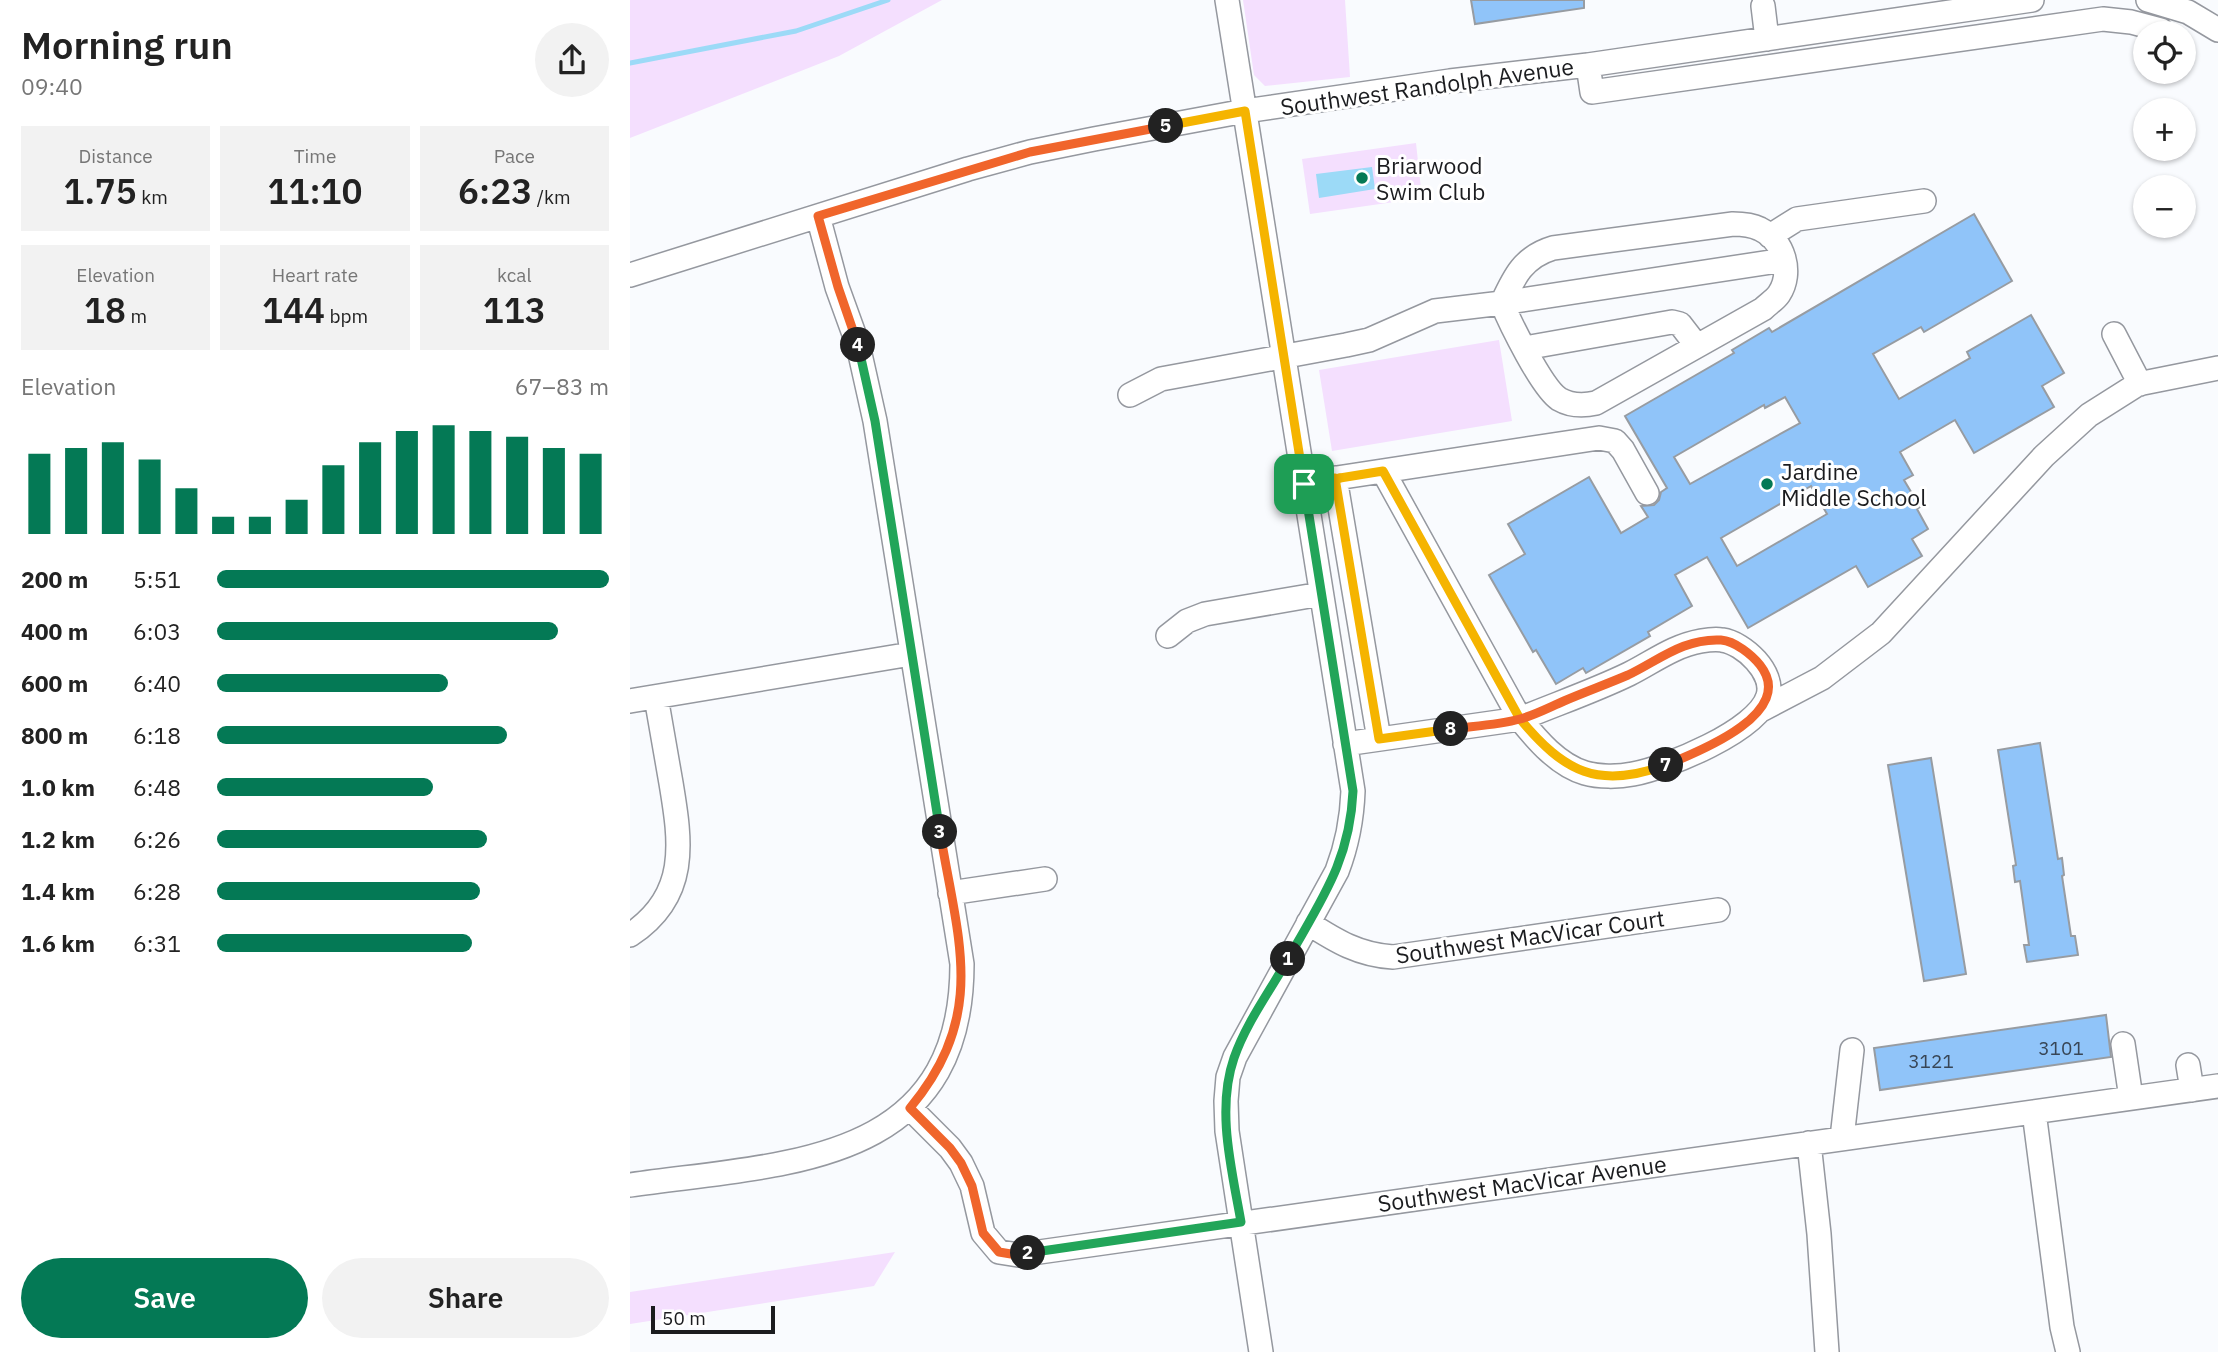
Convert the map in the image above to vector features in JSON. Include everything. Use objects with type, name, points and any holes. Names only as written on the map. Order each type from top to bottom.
[{"type":"street","points":[[1227,0],[1353,791],[1350,828],[1337,871],[1243,1037],[1228,1077],[1227,1131],[1261,1352]]},
{"type":"street","points":[[2029,0],[2029,29]]},
{"type":"street","name":"Southwest Randolph Avenue","points":[[630,275],[1030,152],[1245,111],[1855,26],[1917,8],[2029,0]]},
{"type":"street","points":[[2148,0],[2190,6],[2218,30]]},
{"type":"street","points":[[1763,6],[1767,39]]},
{"type":"street","points":[[1588,65],[1591,92],[2102,19],[2133,23]]},
{"type":"street","points":[[1855,26],[1859,54]]},
{"type":"street","points":[[1770,236],[1797,219],[1924,201]]},
{"type":"street","points":[[630,1185],[820,1156],[861,1140],[887,1126],[910,1108],[927,1087],[942,1064],[959,1013],[962,964],[875,421],[864,367],[818,216]]},
{"type":"street","points":[[1733,224],[1762,229],[1770,236],[1782,250],[1784,260],[1786,281],[1778,297],[1763,309],[1596,403],[1569,404],[1556,397],[1510,324],[1502,303],[1516,272],[1530,258],[1552,248],[1733,224]]},
{"type":"street","points":[[1130,395],[1161,379],[1368,340],[1435,311],[1784,260]]},
{"type":"street","points":[[1525,348],[1671,322],[1680,324],[1697,346]]},
{"type":"street","points":[[2114,334],[2140,384]]},
{"type":"street","points":[[1383,471],[1520,719],[1536,739],[1564,763],[1585,773],[1631,775],[1689,756],[1715,743],[1761,710],[1822,678],[1881,633],[2044,456],[2089,415],[2140,384],[2218,368]]},
{"type":"street","points":[[1304,484],[1599,438],[1615,441],[1623,450],[1647,493]]},
{"type":"street","points":[[1335,478],[1379,739]]},
{"type":"street","points":[[1168,636],[1187,621],[1205,614],[1321,594]]},
{"type":"street","points":[[1345,744],[1520,719],[1629,674],[1678,647],[1703,641],[1725,640],[1750,654],[1763,668],[1769,683],[1768,696],[1761,710]]},
{"type":"street","points":[[630,701],[911,654]]},
{"type":"street","points":[[630,935],[645,924],[667,894],[675,876],[678,857],[679,833],[656,697]]},
{"type":"street","points":[[950,893],[1045,879]]},
{"type":"street","name":"Southwest MacVicar Court","points":[[1308,923],[1354,950],[1373,956],[1393,957],[1718,910]]},
{"type":"street","points":[[2123,1044],[2131,1098]]},
{"type":"street","points":[[1842,1138],[1852,1050]]},
{"type":"street","points":[[2188,1065],[2192,1090]]},
{"type":"street","name":"Southwest MacVicar Avenue","points":[[910,1108],[950,1148],[961,1163],[972,1186],[983,1233],[999,1252],[1017,1255],[2218,1086]]},
{"type":"street","points":[[2034,1112],[2062,1327],[2068,1352]]},
{"type":"street","points":[[1809,1143],[1819,1234],[1827,1352]]},
{"type":"shaded area","points":[[630,0],[942,0],[839,56],[630,138]]},
{"type":"shaded area","points":[[1243,0],[1345,0],[1350,77],[1265,86],[1254,75]]},
{"type":"shaded area","name":"Briarwood Swim Club","points":[[1416,143],[1422,198],[1310,214],[1302,159]]},
{"type":"shaded area","points":[[1499,340],[1512,421],[1332,451],[1319,370]]},
{"type":"shaded area","points":[[895,1252],[874,1286],[630,1324],[630,1292]]},
{"type":"water","points":[[1372,167],[1375,189],[1319,198],[1316,174]]},
{"type":"building","points":[[1471,0],[1584,0],[1584,8],[1475,24]]},
{"type":"building","points":[[1974,214],[2012,281],[1924,332],[1921,327],[1873,354],[1899,399],[1970,358],[1967,352],[2031,315],[2064,373],[2042,386],[2054,407],[1974,453],[1955,420],[1900,452],[1913,475],[1904,480],[1920,507],[1917,509],[1928,529],[1912,539],[1922,556],[1868,587],[1856,566],[1748,628],[1707,557],[1675,575],[1692,606],[1648,632],[1650,636],[1586,673],[1583,668],[1556,684],[1536,650],[1533,652],[1489,575],[1525,554],[1508,524],[1589,477],[1621,533],[1648,517],[1641,506],[1654,505],[1661,492],[1667,488],[1625,416],[1734,353],[1732,350],[1769,328],[1772,332]],"holes":[[[1785,397],[1800,423],[1690,484],[1674,457],[1764,405],[1765,408]],[[1811,486],[1827,514],[1737,566],[1721,538]]]},
{"type":"building","points":[[2040,743],[2058,859],[2062,858],[2071,936],[2075,936],[2078,955],[2027,962],[2024,945],[2029,945],[2020,881],[2015,882],[2013,866],[2016,865],[1998,750]]},
{"type":"building","points":[[1931,758],[1966,974],[1924,981],[1888,765]]},
{"type":"building","points":[[2106,1015],[2111,1057],[1880,1090],[1874,1048]]},
{"type":"waterway","points":[[630,63],[796,31],[888,0]]},
{"type":"place","name":"Briarwood Swim Club","points":[[1362,178]]},
{"type":"place","name":"Jardine Middle School","points":[[1767,484]]},
{"type":"route","points":[[1304,484],[1335,478],[1379,739],[1520,719],[1629,674],[1678,647],[1703,641],[1725,640],[1750,654],[1763,668],[1769,683],[1768,696],[1761,710],[1739,728],[1689,756],[1631,775],[1585,773],[1564,763],[1536,739],[1520,719],[1383,471],[1335,478],[1304,484],[1245,111],[1030,152],[818,216],[858,345],[875,421],[962,964],[959,1013],[952,1039],[942,1064],[910,1108],[950,1148],[961,1163],[972,1186],[983,1233],[999,1252],[1017,1255],[1241,1222],[1227,1131],[1228,1077],[1243,1037],[1337,871],[1346,847],[1352,818],[1353,791],[1304,484]]}]
